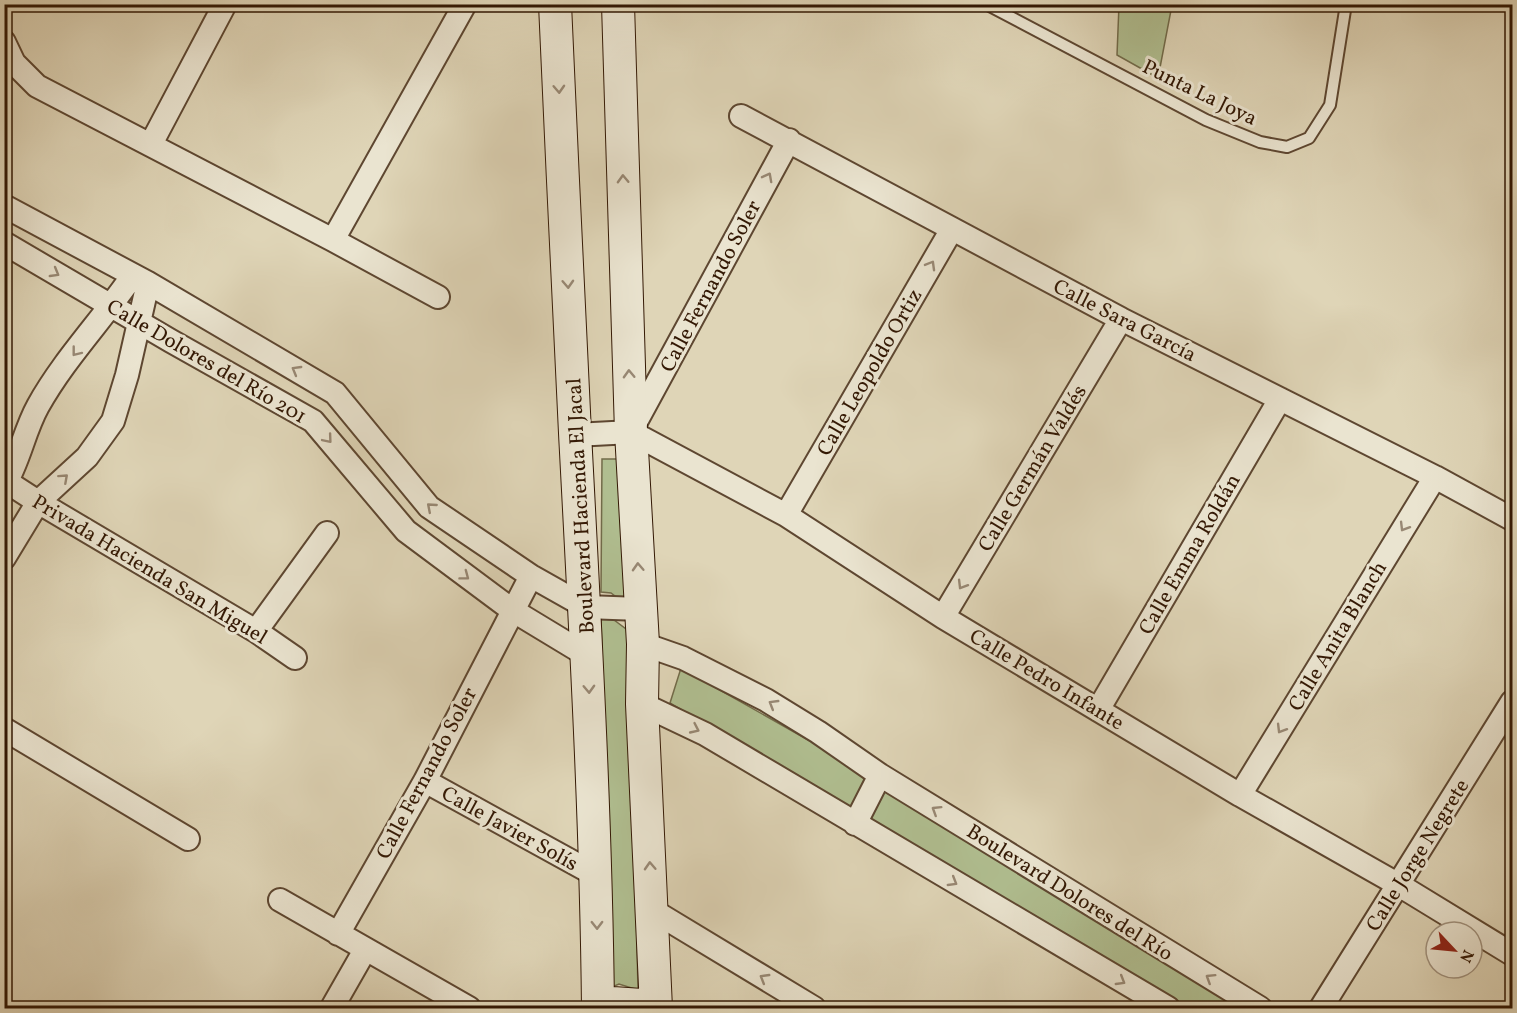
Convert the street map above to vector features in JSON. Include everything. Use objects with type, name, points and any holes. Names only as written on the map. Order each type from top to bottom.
[{"type":"main road","name":"Boulevard Hacienda El Jacal","points":[[555,4],[575,435],[586,608],[596,875],[598,1005]]},
{"type":"main road","points":[[598,1005],[656,1007],[642,704],[643,644],[631,432],[618,4]]},
{"type":"street","points":[[151,144],[225,4]]},
{"type":"street","points":[[333,240],[465,4]]},
{"type":"street","points":[[4,42],[14,63],[37,86],[438,297]]},
{"type":"street","name":"Calle Sara García","points":[[741,116],[1121,319],[1435,477],[1512,519]]},
{"type":"street","name":"Calle Fernando Soler","points":[[631,432],[789,140]]},
{"type":"street","name":"Calle Dolores del Río 201","points":[[4,206],[141,279],[335,393],[429,507],[531,576],[586,608]]},
{"type":"street","name":"Calle Leopoldo Ortiz","points":[[786,515],[952,229]]},
{"type":"street","name":"Calle Dolores del Río 201","points":[[4,243],[313,422],[406,531],[512,610],[588,656]]},
{"type":"street","points":[[5,483],[38,406],[63,369],[112,306],[141,279]]},
{"type":"street","points":[[4,558],[38,502],[87,457],[113,421],[128,375],[139,322],[141,279]]},
{"type":"street","name":"Calle Germán Valdés","points":[[943,617],[1121,319]]},
{"type":"street","name":"Calle Emma Roldán","points":[[1098,710],[1280,399]]},
{"type":"street","points":[[575,435],[631,432]]},
{"type":"street","name":"Calle Pedro Infante","points":[[631,432],[786,515],[943,617],[1240,795],[1399,885],[1512,954]]},
{"type":"street","name":"Calle Anita Blanch","points":[[1240,795],[1435,477]]},
{"type":"street","name":"Privada Hacienda San Miguel","points":[[5,483],[256,631],[295,658]]},
{"type":"street","points":[[256,631],[327,533]]},
{"type":"street","name":"Calle Fernando Soler","points":[[338,934],[425,781],[531,576]]},
{"type":"street","points":[[586,608],[640,609]]},
{"type":"street","name":"Boulevard Dolores del Río","points":[[643,644],[683,658],[766,700],[818,732],[880,775],[1260,1008]]},
{"type":"street","name":"Calle Jorge Negrete","points":[[1322,1008],[1512,702]]},
{"type":"street","points":[[642,704],[705,734],[1167,1008]]},
{"type":"street","points":[[4,729],[188,839]]},
{"type":"street","points":[[855,824],[880,775]]},
{"type":"street","name":"Calle Javier Solís","points":[[425,781],[596,875]]},
{"type":"street","points":[[279,900],[469,1008]]},
{"type":"street","points":[[652,910],[814,1008]]},
{"type":"street","points":[[333,1006],[365,950]]},
{"type":"lane","name":"Punta La Joya","points":[[986,4],[1206,120],[1260,142],[1287,147],[1309,138],[1330,105],[1346,4]]},
{"type":"green space","points":[[1119,5],[1172,5],[1158,78],[1117,55]]},
{"type":"green space","points":[[602,459],[620,459],[628,606],[611,593],[601,592]]},
{"type":"green space","points":[[606,614],[630,632],[638,990],[619,984],[612,987],[601,618]]},
{"type":"green space","points":[[681,668],[817,745],[1252,1008],[1181,1008],[670,703]]}]
